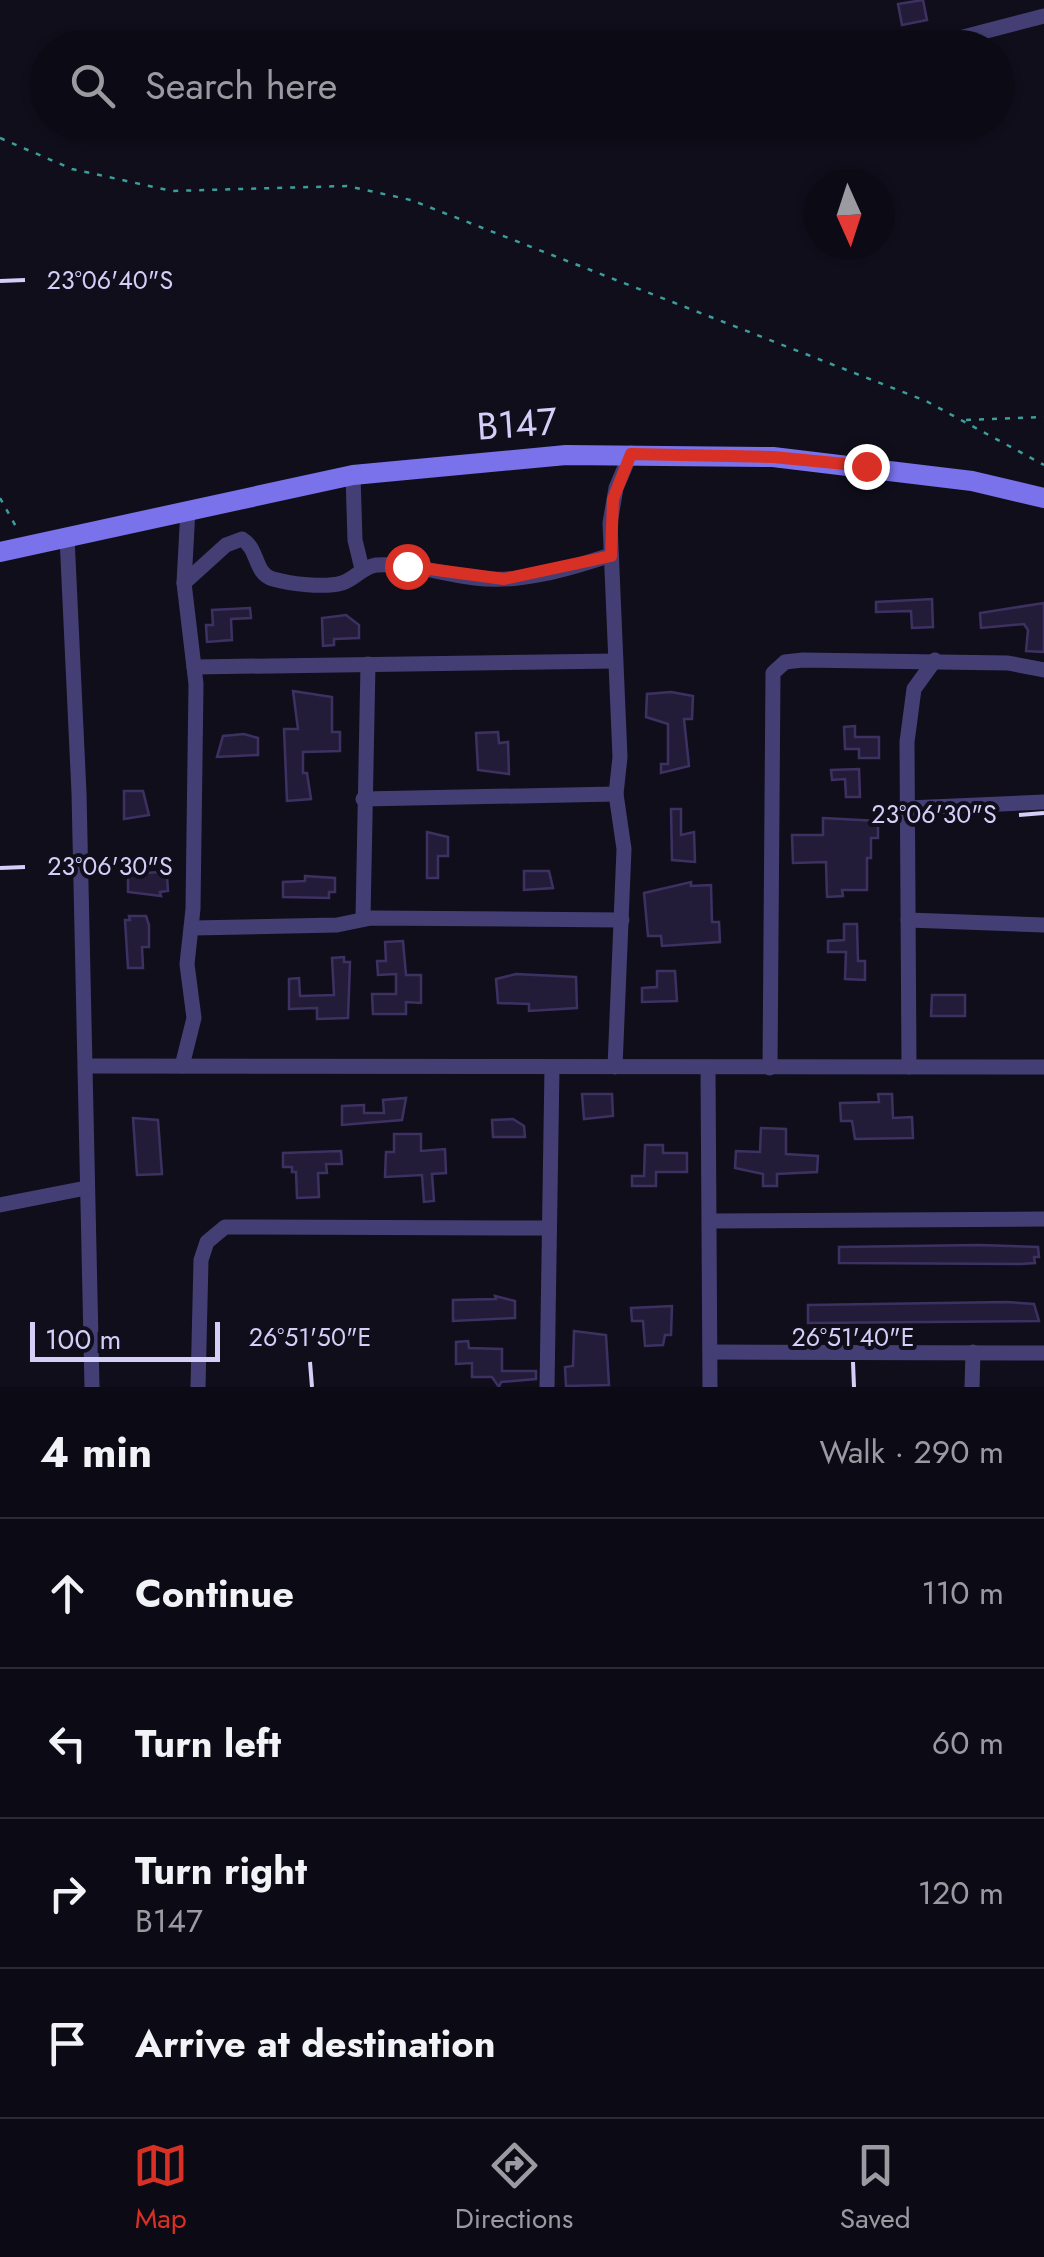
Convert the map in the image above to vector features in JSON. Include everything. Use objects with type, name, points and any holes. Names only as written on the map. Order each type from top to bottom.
[{"type":"main road","name":"B147","points":[[0,552],[353,475],[480,461],[631,454],[773,457],[972,481],[1044,498]]},
{"type":"street","points":[[990,30],[1044,16]]},
{"type":"street","points":[[615,1067],[623,837],[616,794],[620,756],[611,556],[613,499],[631,454]]},
{"type":"street","points":[[353,475],[355,540],[362,569]]},
{"type":"street","points":[[182,1066],[194,1018],[187,964],[192,928],[194,667],[184,583],[188,509]]},
{"type":"street","points":[[67,537],[87,1066],[92,1387]]},
{"type":"street","points":[[184,583],[226,545],[242,539],[255,551],[262,573],[274,580],[343,583],[362,569],[419,566],[475,578],[504,579],[611,556]]},
{"type":"street","points":[[770,1068],[773,673],[794,660],[935,660],[1044,670]]},
{"type":"street","points":[[909,1068],[910,708],[914,689],[935,660]]},
{"type":"street","points":[[194,667],[615,661]]},
{"type":"street","points":[[363,919],[368,664]]},
{"type":"street","points":[[364,800],[616,794]]},
{"type":"street","points":[[908,808],[1044,802]]},
{"type":"street","points":[[192,928],[337,925],[363,919],[622,920]]},
{"type":"street","points":[[908,920],[1044,925]]},
{"type":"street","points":[[87,1066],[1044,1067]]},
{"type":"street","points":[[547,1387],[552,1067]]},
{"type":"street","points":[[708,1068],[710,1387]]},
{"type":"street","points":[[0,1205],[40,1201],[86,1188]]},
{"type":"street","points":[[711,1220],[1044,1219]]},
{"type":"street","points":[[198,1387],[202,1260],[207,1242],[217,1231],[235,1226],[548,1228]]},
{"type":"street","points":[[711,1352],[1044,1354]]},
{"type":"street","points":[[972,1387],[973,1352]]},
{"type":"path","points":[[0,138],[72,169],[172,191],[347,186],[411,200],[926,401],[1044,465]]},
{"type":"path","points":[[962,420],[1044,417]]},
{"type":"path","points":[[0,498],[28,546]]},
{"type":"building","points":[[923,0],[927,20],[902,25],[898,4]]},
{"type":"building","points":[[932,599],[933,627],[912,628],[911,611],[876,612],[876,602]]},
{"type":"building","points":[[1044,603],[1044,652],[1026,651],[1028,630],[1024,624],[981,628],[980,613]]},
{"type":"building","points":[[250,608],[251,618],[231,619],[232,640],[207,642],[206,625],[213,625],[212,610]]},
{"type":"building","points":[[346,615],[359,625],[359,638],[334,639],[334,645],[323,646],[322,618]]},
{"type":"building","points":[[293,691],[332,697],[332,732],[340,732],[340,751],[303,752],[303,773],[307,773],[311,799],[287,801],[284,729],[298,729]]},
{"type":"building","points":[[671,692],[693,696],[692,719],[684,719],[689,766],[661,773],[661,764],[668,764],[668,724],[646,717],[647,694]]},
{"type":"building","points":[[855,726],[855,737],[879,737],[879,758],[859,758],[859,749],[845,749],[844,727]]},
{"type":"building","points":[[498,732],[499,743],[508,742],[509,774],[478,770],[476,733]]},
{"type":"building","points":[[244,734],[258,738],[258,755],[217,757],[223,736]]},
{"type":"building","points":[[859,769],[860,797],[846,797],[845,779],[832,780],[831,770]]},
{"type":"building","points":[[124,791],[143,791],[149,815],[124,819]]},
{"type":"building","points":[[671,809],[681,809],[681,835],[694,832],[695,862],[672,860]]},
{"type":"building","points":[[823,818],[878,821],[878,838],[871,838],[871,858],[867,858],[867,890],[842,890],[843,896],[827,897],[826,862],[793,863],[792,835],[823,835]]},
{"type":"building","points":[[427,832],[448,837],[448,856],[438,856],[438,878],[427,878]]},
{"type":"building","points":[[524,871],[549,871],[553,888],[524,890]]},
{"type":"building","points":[[161,872],[167,876],[168,891],[160,892],[161,896],[128,892],[128,874]]},
{"type":"building","points":[[305,876],[335,878],[335,892],[329,892],[329,898],[283,897],[283,882],[305,881]]},
{"type":"building","points":[[691,882],[691,886],[711,885],[712,922],[719,922],[720,942],[662,946],[661,936],[648,936],[644,893]]},
{"type":"building","points":[[129,916],[146,916],[149,925],[149,947],[142,947],[143,968],[128,968],[125,920],[130,920]]},
{"type":"building","points":[[844,924],[857,924],[858,961],[865,961],[865,980],[845,979],[846,952],[828,952],[828,941],[844,940]]},
{"type":"building","points":[[403,941],[406,975],[421,975],[421,1003],[406,1002],[406,1014],[373,1014],[372,994],[396,994],[396,974],[378,975],[377,961],[386,961],[385,942]]},
{"type":"building","points":[[344,957],[344,962],[350,962],[348,1018],[317,1019],[317,1008],[289,1009],[289,979],[299,978],[300,996],[334,995],[332,958]]},
{"type":"building","points":[[657,971],[675,971],[677,1001],[642,1002],[642,988],[657,987]]},
{"type":"building","points":[[516,974],[576,977],[577,1008],[529,1011],[529,1004],[498,1003],[496,979]]},
{"type":"building","points":[[932,995],[965,995],[965,1016],[931,1016]]},
{"type":"building","points":[[582,1094],[612,1094],[613,1116],[584,1119]]},
{"type":"building","points":[[878,1094],[892,1094],[893,1118],[912,1117],[913,1138],[855,1139],[852,1121],[841,1121],[840,1103],[879,1102]]},
{"type":"building","points":[[406,1098],[402,1120],[342,1125],[342,1106],[364,1105],[364,1113],[384,1113],[383,1100]]},
{"type":"building","points":[[133,1118],[158,1120],[162,1174],[137,1175]]},
{"type":"building","points":[[513,1119],[524,1126],[525,1137],[493,1137],[492,1120]]},
{"type":"building","points":[[761,1128],[786,1129],[786,1154],[818,1156],[817,1172],[777,1174],[777,1186],[763,1186],[763,1174],[735,1168],[736,1151],[760,1152]]},
{"type":"building","points":[[394,1134],[421,1134],[421,1151],[445,1149],[446,1173],[432,1174],[434,1201],[424,1202],[422,1175],[385,1177],[386,1152],[394,1152]]},
{"type":"building","points":[[645,1145],[663,1145],[663,1153],[687,1153],[687,1172],[656,1172],[656,1186],[632,1186],[632,1176],[644,1176]]},
{"type":"building","points":[[341,1151],[342,1164],[326,1164],[327,1173],[318,1173],[319,1197],[297,1198],[296,1172],[292,1172],[292,1167],[283,1167],[283,1153]]},
{"type":"building","points":[[839,1247],[1038,1247],[1039,1257],[1034,1257],[1035,1263],[1021,1264],[839,1263]]},
{"type":"building","points":[[495,1296],[515,1301],[515,1318],[453,1321],[453,1300],[496,1299]]},
{"type":"building","points":[[1034,1304],[1039,1321],[808,1323],[808,1305]]},
{"type":"building","points":[[672,1306],[671,1335],[665,1335],[663,1345],[645,1346],[643,1321],[632,1321],[631,1308]]},
{"type":"building","points":[[574,1331],[606,1335],[609,1385],[566,1386],[565,1367],[573,1366]]},
{"type":"building","points":[[468,1341],[469,1348],[502,1349],[502,1371],[536,1371],[536,1379],[501,1382],[499,1387],[492,1377],[472,1377],[472,1363],[456,1364],[456,1342]]},
{"type":"route","points":[[407,566],[504,579],[611,556],[613,499],[631,454],[773,457],[866,466]]}]
